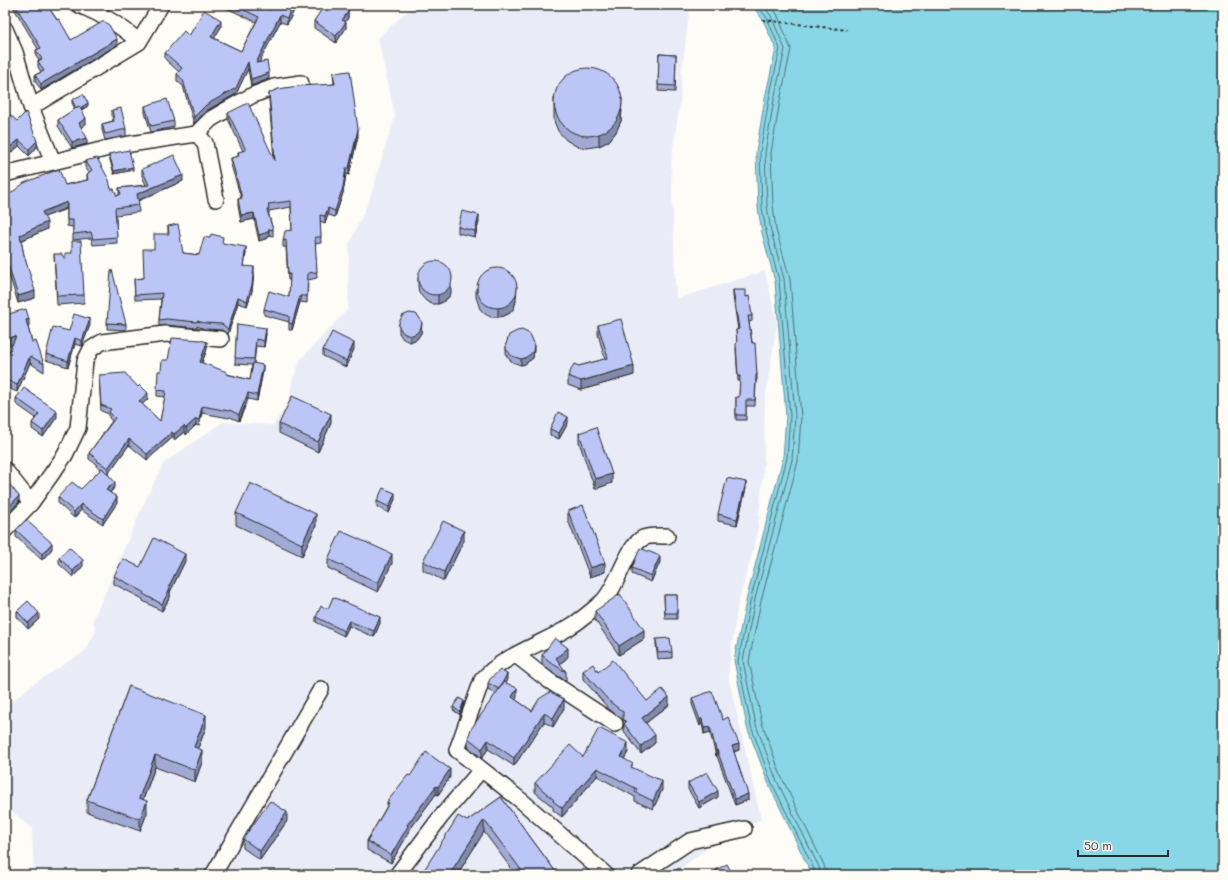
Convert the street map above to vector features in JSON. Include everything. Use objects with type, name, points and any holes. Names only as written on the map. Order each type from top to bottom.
[{"type":"street","points":[[79,5],[102,15],[128,32],[139,42]]},
{"type":"street","points":[[31,107],[139,42],[161,5]]},
{"type":"street","points":[[5,29],[15,52],[31,107],[53,162]]},
{"type":"street","points":[[5,174],[118,146],[196,134],[212,119],[254,95],[274,87],[301,83]]},
{"type":"street","points":[[196,134],[205,143],[216,199]]},
{"type":"street","points":[[5,530],[31,503],[65,455],[78,428],[84,361],[91,349],[102,342],[165,334],[221,339]]},
{"type":"street","points":[[5,470],[31,503]]},
{"type":"street","points":[[606,875],[523,802],[457,750],[482,680],[488,673],[516,655],[569,628],[609,595],[636,543],[644,537],[667,536]]},
{"type":"street","points":[[516,655],[548,680],[615,724]]},
{"type":"street","points":[[213,875],[321,689]]},
{"type":"street","points":[[397,875],[440,818],[482,770]]},
{"type":"street","points":[[640,875],[690,841],[744,829]]},
{"type":"path","points":[[763,20],[847,30]]},
{"type":"shaded area","points":[[414,5],[690,5],[682,70],[680,103],[671,163],[676,299],[765,271],[777,324],[765,400],[764,463],[757,537],[738,602],[728,675],[761,819],[709,847],[672,875],[34,875],[32,829],[5,805],[5,707],[32,685],[85,651],[96,631],[93,620],[146,499],[164,463],[223,422],[273,425],[290,401],[292,381],[301,359],[348,309],[349,244],[369,201],[395,116],[378,38]]},
{"type":"water","points":[[752,5],[1223,5],[1223,875],[812,875],[768,782],[747,727],[734,660],[747,597],[783,458],[786,416],[775,281],[762,233],[758,207],[756,152],[765,98],[776,49],[763,20]]},
{"type":"building","points":[[15,5],[47,5],[57,20],[59,19],[71,40],[104,21],[109,25],[117,39],[41,84],[35,75],[44,71],[38,61],[42,59],[36,50],[41,48]]},
{"type":"building","points":[[234,5],[259,5],[270,10],[272,7],[275,8],[276,5],[293,5],[287,18],[280,15],[256,63],[267,61],[269,73],[251,79],[248,62],[236,88],[206,105],[194,117],[183,80],[177,74],[182,68],[165,53],[184,31],[189,36],[204,10],[221,20],[211,37],[241,51],[259,17]]},
{"type":"building","points":[[326,5],[348,5],[345,9],[348,12],[342,20],[346,22],[336,36],[314,21]]},
{"type":"building","points":[[5,46],[8,53],[5,55]]},
{"type":"building","points":[[659,54],[676,55],[675,86],[658,85]]},
{"type":"building","points":[[588,68],[601,71],[612,78],[619,89],[622,102],[619,115],[612,126],[601,133],[588,136],[575,133],[564,126],[557,115],[554,102],[557,89],[564,78],[575,71]]},
{"type":"building","points":[[350,71],[358,129],[349,168],[346,168],[343,187],[335,211],[328,208],[325,216],[320,215],[321,237],[315,237],[317,272],[308,273],[307,296],[300,296],[292,324],[289,323],[289,316],[264,309],[269,291],[289,297],[290,274],[288,274],[286,240],[283,241],[285,231],[292,230],[291,201],[268,204],[269,209],[267,210],[273,230],[269,229],[268,232],[259,235],[254,213],[241,215],[238,199],[242,198],[231,158],[239,156],[238,152],[246,150],[228,113],[248,103],[275,161],[269,93],[278,89],[298,86],[335,84],[333,73]]},
{"type":"building","points":[[5,83],[9,86],[5,91]]},
{"type":"building","points":[[83,94],[88,103],[80,108],[79,106],[76,108],[72,100]]},
{"type":"building","points":[[167,99],[174,121],[151,126],[145,106]]},
{"type":"building","points":[[79,106],[86,118],[79,123],[87,138],[72,142],[58,120]]},
{"type":"building","points":[[121,108],[126,129],[105,134],[102,124],[114,121],[112,110]]},
{"type":"building","points":[[5,110],[17,121],[26,112],[37,141],[29,149],[19,140],[5,151]]},
{"type":"building","points":[[129,150],[133,167],[114,171],[109,154]]},
{"type":"building","points":[[174,155],[183,175],[137,194],[139,205],[115,208],[117,237],[93,239],[91,232],[73,234],[73,220],[67,220],[67,202],[42,212],[47,222],[20,235],[24,255],[35,291],[18,296],[5,258],[5,198],[24,183],[59,169],[65,185],[88,180],[87,174],[92,170],[85,161],[97,158],[109,180],[111,189],[114,189],[117,196],[121,194],[119,188],[149,185],[142,169]]},
{"type":"building","points":[[462,211],[479,215],[475,231],[458,227]]},
{"type":"building","points":[[178,224],[183,253],[199,255],[204,237],[210,238],[211,234],[223,237],[222,243],[246,247],[243,266],[254,267],[252,285],[247,301],[238,297],[228,329],[222,324],[166,319],[159,320],[162,293],[135,295],[134,279],[144,278],[143,249],[154,249],[154,234],[169,234],[168,226]]},
{"type":"building","points":[[72,241],[81,241],[84,295],[57,296],[54,254],[62,254],[65,260],[65,253],[72,253]]},
{"type":"building","points":[[435,261],[447,266],[452,278],[447,290],[435,295],[423,290],[418,278],[423,266]]},
{"type":"building","points":[[501,268],[508,271],[514,277],[517,288],[516,296],[508,305],[501,308],[493,308],[486,305],[478,296],[477,284],[480,277],[489,269]]},
{"type":"building","points":[[112,270],[126,324],[107,323]]},
{"type":"building","points":[[733,290],[746,290],[746,297],[749,296],[752,316],[748,316],[752,343],[755,343],[757,375],[755,400],[746,400],[746,415],[736,415],[736,397],[739,397],[740,376],[738,376],[736,330],[739,329]]},
{"type":"building","points":[[26,309],[29,319],[26,320],[32,342],[36,341],[44,364],[30,356],[17,385],[5,379],[5,361],[16,336],[5,339],[5,315]]},
{"type":"building","points":[[409,313],[416,314],[422,323],[417,333],[410,336],[403,333],[399,327],[402,316]]},
{"type":"building","points":[[74,314],[90,319],[82,341],[75,338],[68,361],[46,354],[53,327],[69,331]]},
{"type":"building","points":[[621,319],[634,366],[581,381],[568,376],[574,364],[579,366],[608,358],[598,325]]},
{"type":"building","points":[[237,324],[266,328],[264,341],[256,339],[254,359],[235,358]]},
{"type":"building","points":[[522,330],[530,334],[534,343],[533,352],[521,359],[512,356],[506,349],[506,344],[509,335]]},
{"type":"building","points":[[332,332],[354,343],[346,361],[323,350]]},
{"type":"building","points":[[172,338],[201,340],[207,342],[200,362],[227,372],[226,374],[250,380],[253,363],[263,365],[257,395],[248,393],[239,415],[230,410],[202,406],[199,420],[196,419],[186,428],[184,426],[174,434],[172,432],[147,454],[129,439],[108,468],[89,453],[115,418],[109,412],[111,409],[101,405],[99,375],[125,373],[138,387],[140,385],[148,393],[139,401],[160,421],[166,391],[157,390],[158,371],[161,371],[162,360],[168,360]]},
{"type":"building","points":[[24,388],[57,411],[43,431],[32,423],[39,414],[16,398]]},
{"type":"building","points":[[292,396],[331,414],[318,442],[279,424]]},
{"type":"building","points":[[558,412],[568,417],[559,433],[550,429]]},
{"type":"building","points":[[596,427],[612,474],[595,479],[579,433]]},
{"type":"building","points":[[102,468],[115,482],[106,490],[117,497],[103,519],[81,504],[74,512],[58,497],[72,482],[81,489]]},
{"type":"building","points":[[727,478],[746,482],[737,519],[718,514]]},
{"type":"building","points":[[5,479],[19,496],[5,511]]},
{"type":"building","points":[[250,483],[316,514],[302,544],[236,513]]},
{"type":"building","points":[[383,488],[395,493],[389,507],[377,501]]},
{"type":"building","points":[[583,505],[605,563],[590,568],[568,511]]},
{"type":"building","points":[[26,520],[52,543],[42,554],[16,530]]},
{"type":"building","points":[[443,521],[464,531],[444,572],[423,561]]},
{"type":"building","points":[[341,531],[392,554],[378,583],[328,559]]},
{"type":"building","points":[[154,538],[185,554],[168,588],[170,589],[162,604],[143,594],[144,592],[114,576],[123,559],[140,567]]},
{"type":"building","points":[[69,547],[83,560],[73,571],[59,558]]},
{"type":"building","points":[[640,548],[660,556],[651,576],[632,568]]},
{"type":"building","points":[[620,594],[644,630],[619,646],[595,611]]},
{"type":"building","points":[[664,595],[677,595],[677,613],[665,613]]},
{"type":"building","points":[[333,597],[380,617],[374,631],[349,621],[344,631],[316,617],[321,606],[328,609]]},
{"type":"building","points":[[28,601],[39,613],[28,623],[17,611]]},
{"type":"building","points":[[555,638],[568,648],[556,658],[566,672],[542,655]]},
{"type":"building","points":[[670,638],[672,652],[658,653],[656,639]]},
{"type":"building","points":[[613,660],[647,701],[662,689],[669,697],[642,718],[655,735],[641,746],[624,724],[626,722],[623,719],[623,712],[609,701],[583,671],[593,664],[598,672]]},
{"type":"building","points":[[500,670],[507,674],[499,689],[488,683],[490,679]]},
{"type":"building","points":[[504,682],[517,688],[512,697],[532,711],[539,699],[550,692],[564,699],[553,718],[544,713],[514,758],[488,740],[482,749],[468,738],[471,729]]},
{"type":"building","points":[[129,686],[206,715],[194,747],[202,750],[195,770],[155,755],[139,798],[147,801],[140,819],[87,800]]},
{"type":"building","points":[[712,691],[723,720],[728,717],[739,744],[732,746],[748,794],[735,799],[716,750],[710,727],[704,728],[702,718],[700,720],[692,698]]},
{"type":"building","points":[[459,698],[464,701],[460,712],[453,707]]},
{"type":"building","points":[[599,728],[628,743],[621,757],[633,764],[631,767],[662,781],[653,801],[635,792],[637,789],[597,768],[562,808],[535,783],[570,745],[583,757]]},
{"type":"building","points":[[426,752],[450,769],[438,787],[436,786],[407,825],[408,826],[391,855],[367,841],[389,803],[387,802],[408,775],[410,776]]},
{"type":"building","points":[[707,772],[718,791],[699,802],[688,783]]},
{"type":"building","points":[[501,797],[558,875],[525,875],[484,820],[449,875],[421,875],[458,816],[467,821]]},
{"type":"building","points":[[270,801],[287,812],[260,851],[243,839]]},
{"type":"building","points":[[727,864],[733,875],[719,875],[716,870]]},
{"type":"building","points":[[679,868],[683,875],[668,875]]}]
